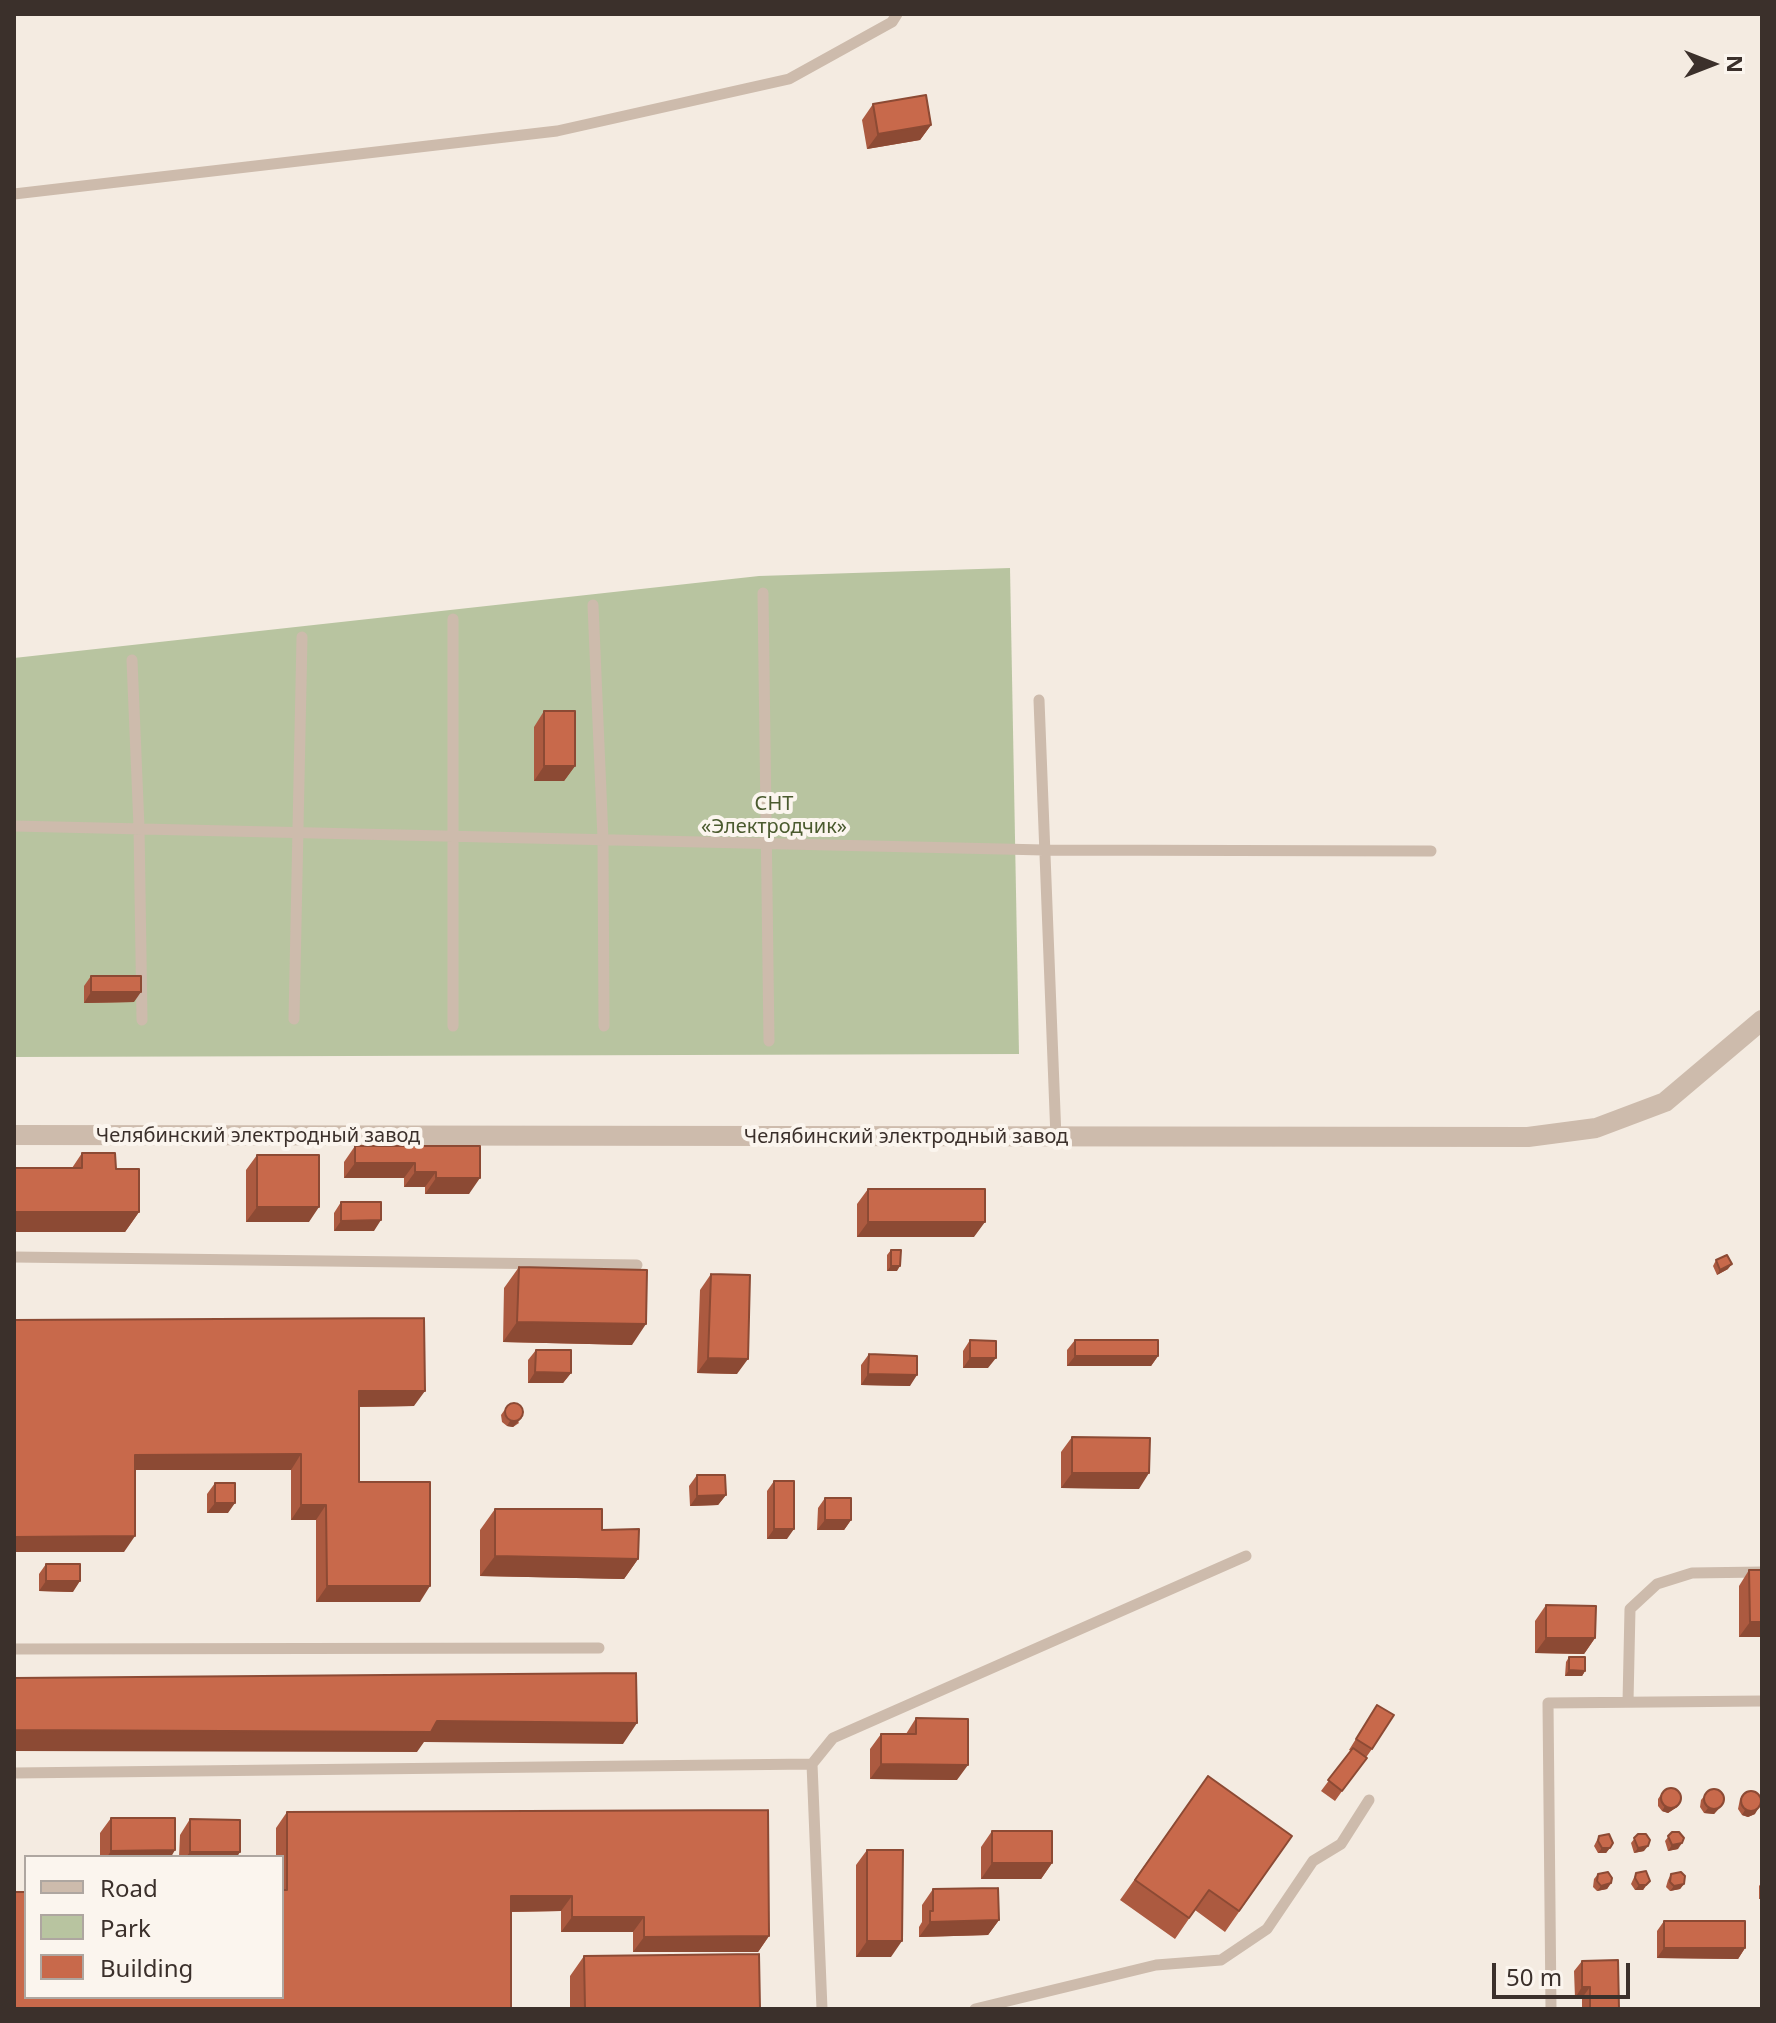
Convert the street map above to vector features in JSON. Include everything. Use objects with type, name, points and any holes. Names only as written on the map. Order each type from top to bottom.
[{"type":"street","name":"Челябинский электродный завод","points":[[14,1135],[1528,1137],[1596,1128],[1665,1102],[1762,1020]]},
{"type":"lane","points":[[14,194],[557,131],[789,79],[892,22],[897,14]]},
{"type":"lane","points":[[763,593],[769,1041]]},
{"type":"lane","points":[[593,605],[603,839],[604,1026]]},
{"type":"lane","points":[[453,619],[453,1026]]},
{"type":"lane","points":[[294,1019],[302,637]]},
{"type":"lane","points":[[132,660],[142,1020]]},
{"type":"lane","points":[[1039,700],[1056,1138]]},
{"type":"lane","points":[[14,826],[1044,850],[1431,851]]},
{"type":"lane","points":[[14,1257],[637,1265]]},
{"type":"lane","points":[[822,2009],[812,1764],[833,1738],[1246,1556]]},
{"type":"lane","points":[[1628,1702],[1630,1609],[1657,1584],[1692,1573],[1762,1572]]},
{"type":"lane","points":[[14,1649],[599,1648]]},
{"type":"lane","points":[[1551,2009],[1548,1703],[1762,1701]]},
{"type":"lane","points":[[14,1773],[812,1764]]},
{"type":"lane","points":[[975,2009],[1156,1965],[1221,1960],[1267,1929],[1313,1861],[1341,1844],[1369,1800]]},
{"type":"green space","name":"СНТ «Электродчик»","points":[[1010,568],[1019,1054],[14,1057],[14,658],[759,576]]},
{"type":"building","points":[[926,95],[931,125],[878,134],[873,104]]},
{"type":"building","points":[[544,711],[575,711],[575,766],[544,766]]},
{"type":"building","points":[[91,976],[141,976],[141,992],[91,992]]},
{"type":"building","points":[[355,1146],[480,1146],[480,1178],[436,1178],[436,1172],[415,1172],[415,1163],[355,1163]]},
{"type":"building","points":[[82,1153],[115,1153],[116,1169],[139,1169],[139,1212],[14,1212],[14,1168],[82,1168]]},
{"type":"building","points":[[257,1155],[319,1155],[319,1207],[257,1207]]},
{"type":"building","points":[[868,1189],[985,1189],[985,1222],[868,1222]]},
{"type":"building","points":[[341,1202],[381,1202],[381,1220],[341,1221]]},
{"type":"building","points":[[891,1250],[901,1250],[900,1266],[891,1266]]},
{"type":"building","points":[[1727,1255],[1732,1264],[1720,1270],[1716,1260]]},
{"type":"building","points":[[519,1267],[647,1270],[646,1324],[517,1322]]},
{"type":"building","points":[[711,1274],[750,1275],[748,1359],[708,1358]]},
{"type":"building","points":[[424,1318],[425,1391],[359,1391],[359,1482],[430,1482],[430,1586],[327,1586],[326,1505],[301,1505],[301,1454],[135,1455],[135,1536],[14,1537],[14,1320]]},
{"type":"building","points":[[970,1340],[996,1341],[996,1358],[970,1358]]},
{"type":"building","points":[[1075,1340],[1158,1340],[1158,1356],[1075,1356]]},
{"type":"building","points":[[536,1350],[571,1350],[571,1373],[535,1372]]},
{"type":"building","points":[[869,1354],[917,1356],[917,1375],[868,1374]]},
{"type":"building","points":[[510,1403],[518,1403],[523,1412],[521,1419],[510,1421],[505,1416],[505,1408]]},
{"type":"building","points":[[1072,1437],[1150,1438],[1149,1473],[1072,1473]]},
{"type":"building","points":[[697,1475],[725,1475],[726,1495],[697,1496]]},
{"type":"building","points":[[774,1481],[794,1481],[794,1529],[774,1529]]},
{"type":"building","points":[[215,1483],[235,1483],[235,1503],[215,1503]]},
{"type":"building","points":[[825,1498],[851,1498],[851,1520],[825,1520]]},
{"type":"building","points":[[495,1509],[602,1509],[602,1530],[639,1529],[638,1559],[495,1556]]},
{"type":"building","points":[[46,1564],[80,1564],[80,1581],[46,1581]]},
{"type":"building","points":[[1749,1570],[1762,1570],[1762,1622],[1750,1622]]},
{"type":"building","points":[[1546,1605],[1596,1606],[1595,1638],[1546,1638]]},
{"type":"building","points":[[1569,1657],[1585,1657],[1585,1671],[1569,1670]]},
{"type":"building","points":[[636,1673],[637,1723],[437,1721],[431,1732],[14,1730],[14,1678]]},
{"type":"building","points":[[1377,1705],[1394,1715],[1372,1749],[1356,1739]]},
{"type":"building","points":[[916,1718],[968,1719],[968,1765],[881,1764],[881,1734],[916,1734]]},
{"type":"building","points":[[1353,1748],[1367,1758],[1342,1791],[1328,1780]]},
{"type":"building","points":[[1208,1776],[1292,1836],[1239,1911],[1209,1890],[1189,1918],[1135,1880]]},
{"type":"building","points":[[1671,1788],[1678,1791],[1681,1798],[1678,1805],[1671,1808],[1664,1805],[1661,1798],[1664,1791]]},
{"type":"building","points":[[1714,1789],[1721,1792],[1724,1799],[1721,1806],[1714,1809],[1707,1806],[1704,1799],[1707,1792]]},
{"type":"building","points":[[1751,1791],[1758,1794],[1761,1801],[1758,1808],[1751,1811],[1744,1808],[1741,1801],[1744,1794]]},
{"type":"building","points":[[768,1810],[769,1936],[644,1937],[644,1917],[572,1917],[572,1896],[511,1896],[511,2009],[14,2009],[14,1892],[24,1892],[24,1999],[284,1999],[287,1812]]},
{"type":"building","points":[[111,1818],[175,1818],[175,1850],[111,1851]]},
{"type":"building","points":[[190,1819],[240,1820],[240,1852],[190,1852]]},
{"type":"building","points":[[992,1831],[1052,1831],[1052,1863],[992,1863]]},
{"type":"building","points":[[1679,1832],[1684,1838],[1682,1843],[1672,1845],[1668,1836]]},
{"type":"building","points":[[1609,1834],[1613,1843],[1610,1848],[1602,1848],[1599,1836]]},
{"type":"building","points":[[1638,1834],[1646,1834],[1650,1840],[1648,1846],[1638,1848],[1634,1838]]},
{"type":"building","points":[[867,1850],[903,1850],[902,1941],[867,1941]]},
{"type":"building","points":[[1646,1871],[1650,1881],[1639,1885],[1636,1873]]},
{"type":"building","points":[[1608,1872],[1611,1883],[1601,1886],[1597,1881],[1598,1874]]},
{"type":"building","points":[[1681,1872],[1685,1876],[1684,1884],[1674,1886],[1670,1882],[1671,1874]]},
{"type":"building","points":[[998,1888],[999,1920],[930,1922],[933,1889]]},
{"type":"building","points":[[1664,1921],[1745,1921],[1745,1948],[1664,1948]]},
{"type":"building","points":[[759,1954],[760,2009],[585,2009],[584,1956]]},
{"type":"building","points":[[1618,1960],[1619,2009],[1590,2009],[1590,1987],[1582,1987],[1582,1961]]}]
